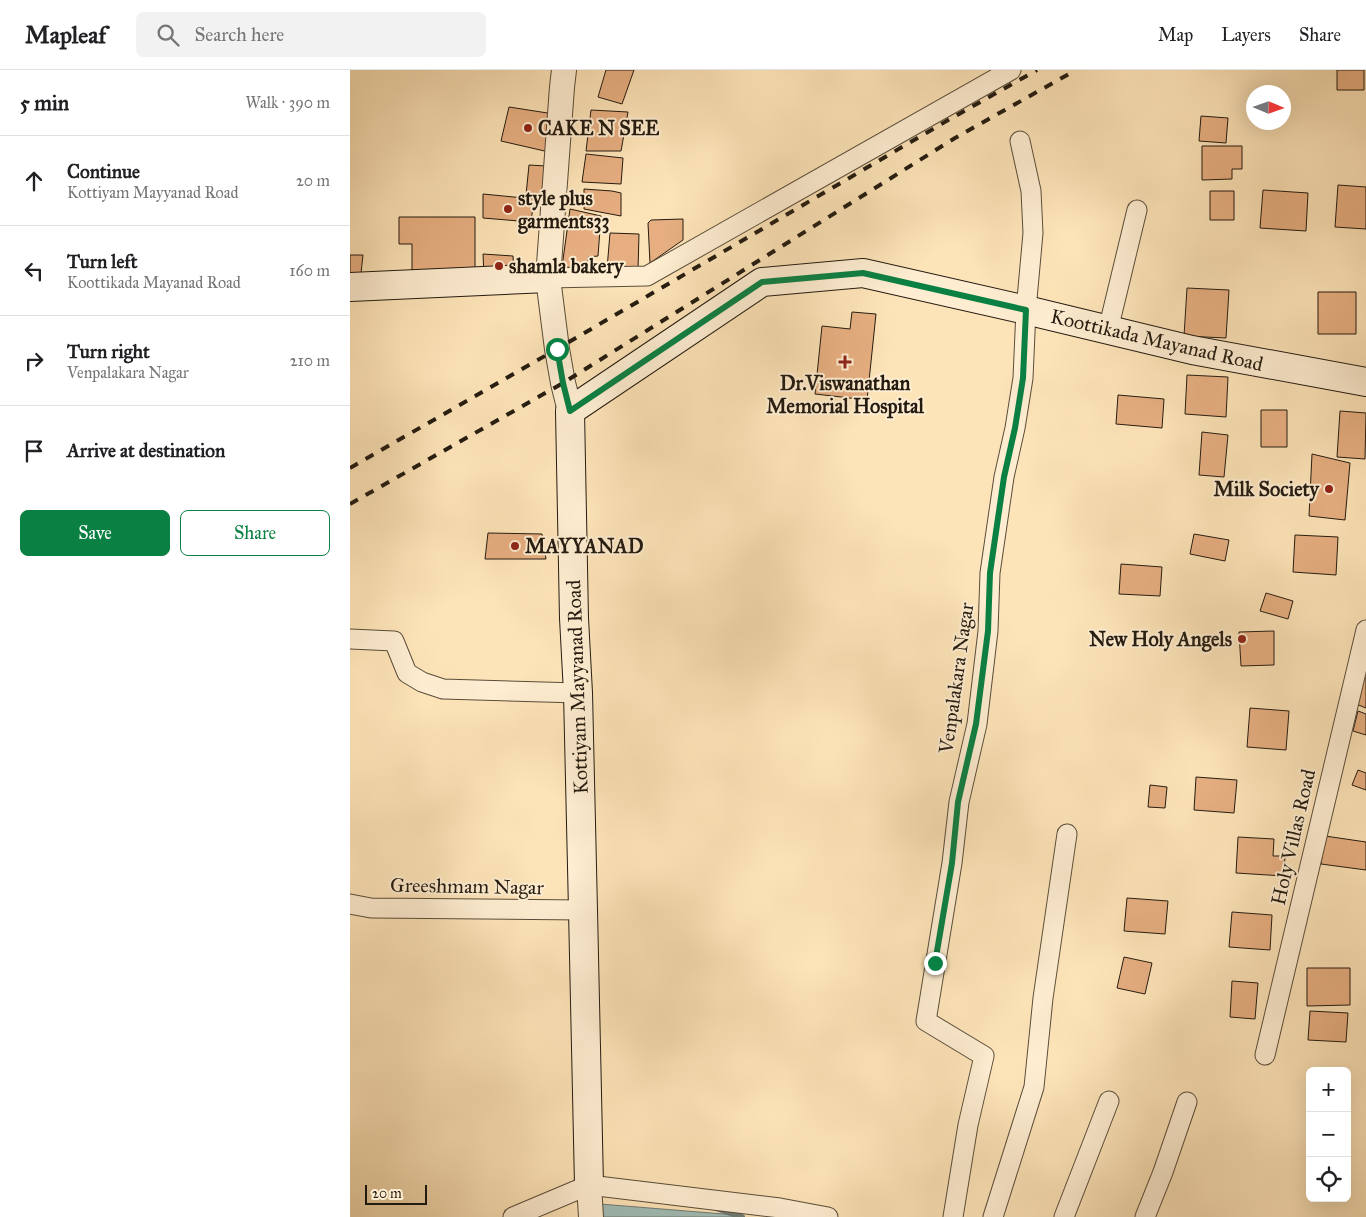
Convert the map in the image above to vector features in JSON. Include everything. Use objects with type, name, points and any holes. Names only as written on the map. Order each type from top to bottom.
[{"type":"main road","name":"Koottikada Mayanad Road","points":[[570,411],[762,282],[863,273],[1192,350],[1366,382]]},
{"type":"main road","points":[[350,288],[548,278]]},
{"type":"main road","name":"Kottiyam Mayyanad Road","points":[[570,411],[574,618],[584,910],[589,1185]]},
{"type":"street","name":"Kottiyam Mayyanad Road","points":[[564,70],[548,278],[557,349],[570,411]]},
{"type":"street","points":[[548,278],[647,276],[1012,70]]},
{"type":"street","name":"Venpalakara Nagar","points":[[953,1217],[968,1124],[984,1056],[926,1020],[952,863],[958,802],[976,724],[988,631],[990,573],[1004,477],[1015,428],[1023,378],[1026,310],[1033,233],[1032,191],[1020,141]]},
{"type":"street","points":[[1108,330],[1137,210]]},
{"type":"street","name":"Holy Villas Road","points":[[1265,1055],[1362,666],[1366,630]]},
{"type":"street","points":[[350,639],[394,641],[407,673],[422,682],[443,689],[578,693]]},
{"type":"street","points":[[993,1217],[1034,1087],[1043,998],[1068,834]]},
{"type":"street","name":"Greeshmam Nagar","points":[[350,904],[371,908],[584,910]]},
{"type":"street","points":[[1064,1217],[1109,1101]]},
{"type":"street","points":[[1145,1217],[1187,1102]]},
{"type":"street","name":"Kottiyam Mayyanad Road","points":[[589,1185],[591,1217]]},
{"type":"street","points":[[513,1217],[589,1185],[780,1208],[828,1217]]},
{"type":"water","points":[[600,1204],[736,1215],[742,1217],[603,1217]]},
{"type":"building","points":[[606,70],[634,70],[622,104],[598,97]]},
{"type":"building","points":[[1337,70],[1364,70],[1364,90],[1337,90]]},
{"type":"building","name":"CAKE N SEE","points":[[509,107],[554,114],[549,152],[501,141]]},
{"type":"building","points":[[591,110],[628,112],[621,151],[586,151]]},
{"type":"building","points":[[1201,116],[1228,118],[1226,143],[1199,141]]},
{"type":"building","points":[[1202,146],[1242,146],[1242,169],[1232,169],[1232,179],[1202,180]]},
{"type":"building","points":[[586,154],[623,158],[621,184],[582,182]]},
{"type":"building","points":[[529,165],[546,166],[544,196],[526,195]]},
{"type":"building","points":[[1338,185],[1366,187],[1366,229],[1335,227]]},
{"type":"building","points":[[584,189],[621,193],[621,216],[584,209]]},
{"type":"building","points":[[1263,190],[1308,193],[1306,231],[1260,228]]},
{"type":"building","points":[[1210,191],[1234,191],[1234,220],[1210,220]]},
{"type":"building","name":"style plus garments33","points":[[483,194],[534,199],[531,222],[483,218]]},
{"type":"building","points":[[570,209],[601,216],[598,256],[588,257],[587,268],[562,267]]},
{"type":"building","points":[[399,217],[475,217],[475,280],[412,280],[412,244],[399,244]]},
{"type":"building","points":[[683,219],[683,240],[650,263],[648,223],[651,220]]},
{"type":"building","points":[[610,233],[639,234],[638,270],[607,269]]},
{"type":"building","name":"shamla bakery","points":[[483,254],[513,256],[514,275],[484,275]]},
{"type":"building","points":[[350,255],[363,255],[361,273],[350,273]]},
{"type":"building","points":[[1187,288],[1229,290],[1226,338],[1184,336]]},
{"type":"building","points":[[1318,292],[1356,292],[1356,334],[1318,334]]},
{"type":"building","name":"Dr.Viswanathan Memorial Hospital","points":[[852,312],[876,314],[867,400],[815,394],[822,326],[850,329]]},
{"type":"building","points":[[1187,375],[1228,377],[1226,417],[1185,414]]},
{"type":"building","points":[[1118,395],[1164,399],[1162,428],[1116,424]]},
{"type":"building","points":[[1261,410],[1287,410],[1287,447],[1261,447]]},
{"type":"building","points":[[1340,411],[1366,413],[1365,459],[1337,457]]},
{"type":"building","points":[[1202,432],[1228,435],[1224,477],[1199,475]]},
{"type":"building","name":"Milk Society","points":[[1312,454],[1350,463],[1345,520],[1309,516]]},
{"type":"building","name":"MAYYANAD","points":[[488,533],[542,534],[546,559],[485,559]]},
{"type":"building","points":[[1194,534],[1229,540],[1225,561],[1190,554]]},
{"type":"building","points":[[1295,535],[1338,537],[1336,575],[1293,572]]},
{"type":"building","points":[[1121,564],[1162,567],[1160,596],[1119,594]]},
{"type":"building","points":[[1266,593],[1293,601],[1288,619],[1260,611]]},
{"type":"building","points":[[1274,631],[1274,665],[1241,666],[1239,632]]},
{"type":"building","points":[[1357,674],[1366,678],[1366,708],[1346,700]]},
{"type":"building","points":[[1250,708],[1289,711],[1286,750],[1247,747]]},
{"type":"building","points":[[1358,711],[1366,714],[1366,735],[1353,731]]},
{"type":"building","points":[[1358,770],[1366,773],[1366,790],[1352,785]]},
{"type":"building","points":[[1196,777],[1237,780],[1234,813],[1194,810]]},
{"type":"building","points":[[1150,785],[1167,787],[1165,808],[1148,807]]},
{"type":"building","points":[[1325,836],[1366,842],[1366,870],[1321,864]]},
{"type":"building","points":[[1238,837],[1274,839],[1273,856],[1285,856],[1284,876],[1236,873]]},
{"type":"building","points":[[1127,898],[1168,901],[1165,934],[1124,931]]},
{"type":"building","points":[[1232,912],[1272,915],[1270,950],[1229,947]]},
{"type":"building","points":[[1124,957],[1152,963],[1145,994],[1117,988]]},
{"type":"building","points":[[1307,968],[1350,968],[1350,1005],[1307,1006]]},
{"type":"building","points":[[1232,981],[1258,983],[1255,1019],[1230,1017]]},
{"type":"building","points":[[1310,1011],[1348,1013],[1346,1042],[1308,1040]]},
{"type":"waterway","points":[[716,1208],[742,1217]]},
{"type":"railway","points":[[350,468],[1037,70]]},
{"type":"railway","points":[[350,504],[563,383],[955,138],[1076,70]]},
{"type":"place","name":"CAKE N SEE","points":[[528,128]]},
{"type":"place","name":"style plus garments33","points":[[508,209]]},
{"type":"place","name":"shamla bakery","points":[[499,266]]},
{"type":"place","name":"Dr.Viswanathan Memorial Hospital","points":[[845,362]]},
{"type":"place","name":"Milk Society","points":[[1329,489]]},
{"type":"place","name":"MAYYANAD","points":[[515,546]]},
{"type":"place","name":"New Holy Angels","points":[[1242,639]]},
{"type":"route","points":[[557,349],[570,411],[762,282],[863,273],[1026,310],[1023,378],[1015,428],[1004,477],[990,573],[988,631],[984,670],[976,724],[958,802],[952,863],[935,963]]}]
